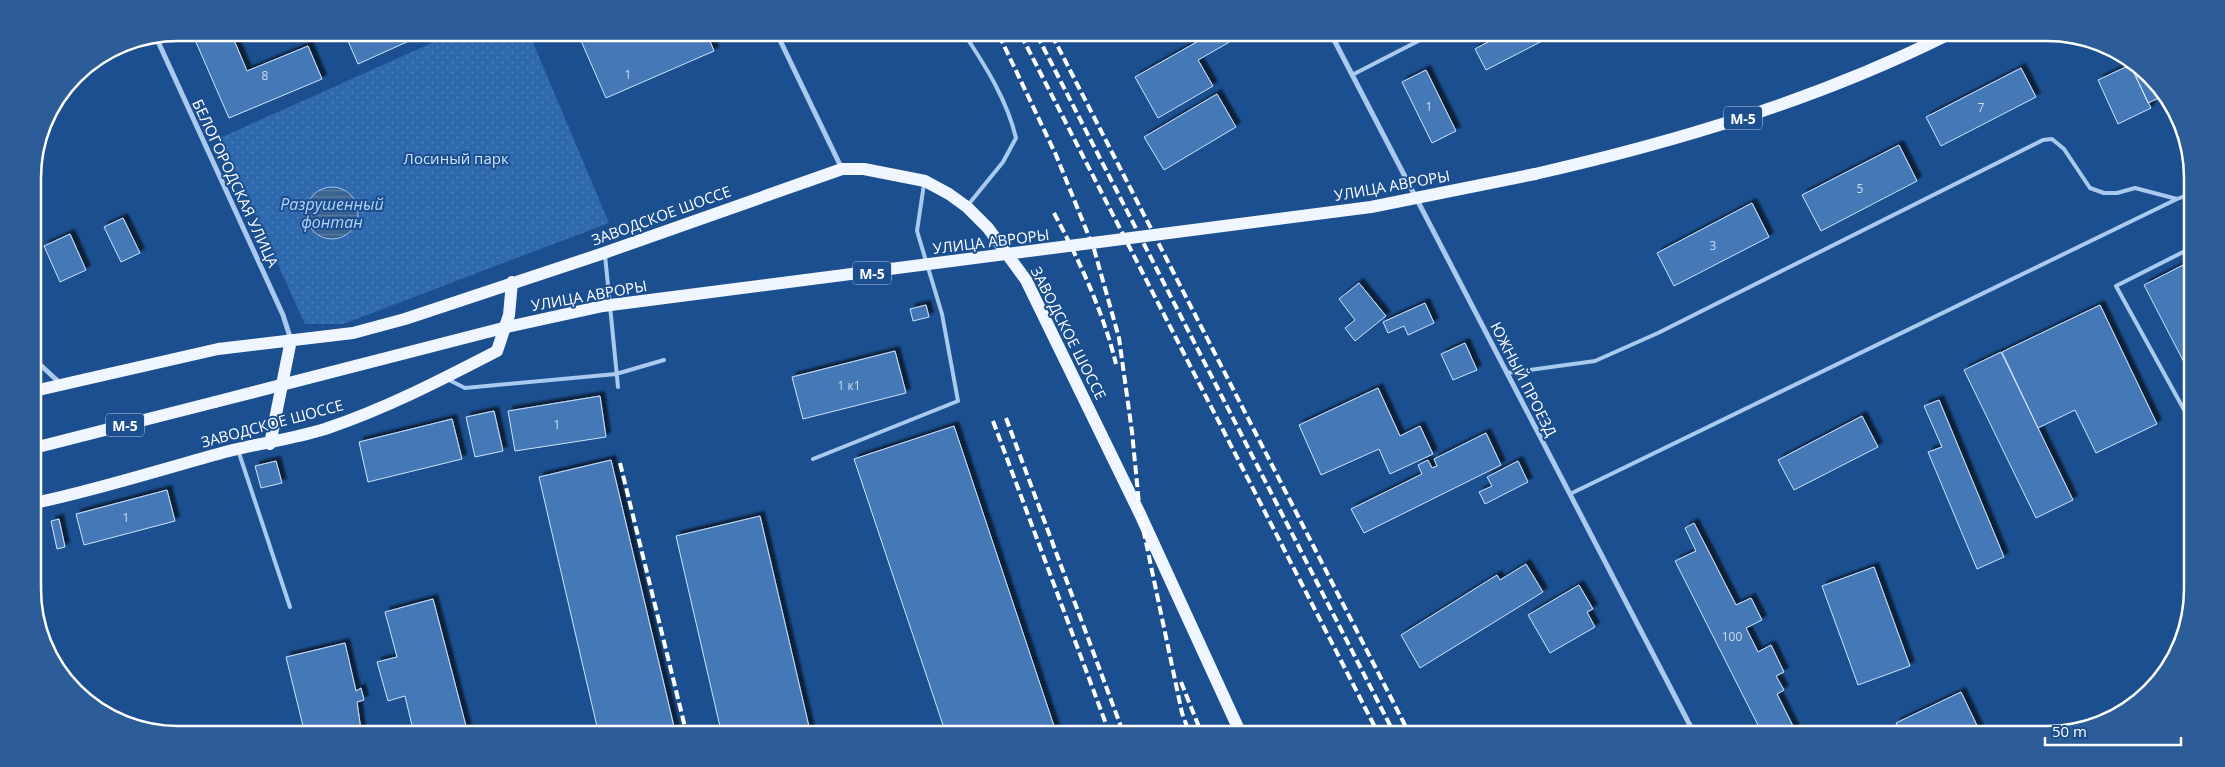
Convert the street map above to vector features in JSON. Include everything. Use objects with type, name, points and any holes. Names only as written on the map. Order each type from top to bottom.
[{"type":"main road","name":"УЛИЦА АВРОРЫ","points":[[41,446],[507,326],[604,306],[1371,207],[1535,174],[1684,137],[1748,116],[1812,94],[1934,41]]},
{"type":"main road","name":"ЗАВОДСКОЕ ШОССЕ","points":[[41,389],[218,349],[353,333],[388,324],[604,253],[842,170],[864,169],[925,181],[967,207],[988,228],[1026,280],[1140,514],[1237,725]]},
{"type":"main road","name":"ЗАВОДСКОЕ ШОССЕ","points":[[41,502],[86,492],[238,450],[270,444],[368,414],[445,378],[497,350],[509,315],[512,282]]},
{"type":"main road","points":[[270,444],[291,340]]},
{"type":"street","name":"ЮЖНЫЙ ПРОЕЗД","points":[[1335,41],[1690,725]]},
{"type":"street","points":[[781,42],[842,170]]},
{"type":"street","name":"БЕЛОГОРОДСКАЯ УЛИЦА","points":[[159,43],[283,315],[291,340]]},
{"type":"street","points":[[42,366],[62,385]]},
{"type":"lane","points":[[1352,75],[1418,41]]},
{"type":"lane","points":[[967,207],[1002,162],[1016,138],[1010,113],[982,60],[969,42]]},
{"type":"lane","points":[[1507,373],[1595,361],[1658,333],[2043,140],[2052,139],[2064,149],[2090,188],[2104,193],[2117,193],[2135,188],[2177,199]]},
{"type":"lane","points":[[813,459],[958,401],[942,314],[917,231],[925,181]]},
{"type":"lane","points":[[1570,494],[2184,196]]},
{"type":"lane","points":[[2184,251],[2116,286],[2184,410]]},
{"type":"lane","points":[[604,253],[618,387]]},
{"type":"lane","points":[[445,378],[465,388],[616,374],[664,360]]},
{"type":"lane","points":[[238,450],[290,607]]},
{"type":"green space","name":"Лосиный парк","points":[[434,42],[533,42],[609,223],[343,324],[305,324],[220,138]]},
{"type":"water","name":"Разрушенный фонтан","points":[[327,187],[337,187],[347,191],[354,198],[358,213],[354,228],[347,235],[337,239],[327,239],[317,235],[310,228],[306,218],[306,208],[310,198],[317,191]]},
{"type":"building","points":[[1198,41],[1230,41],[1198,60],[1213,86],[1158,118],[1135,77]]},
{"type":"building","points":[[1489,41],[1542,41],[1486,70],[1475,49]]},
{"type":"building","points":[[196,42],[235,42],[247,71],[308,46],[322,79],[229,118]]},
{"type":"building","points":[[348,42],[407,42],[358,64]]},
{"type":"building","points":[[581,42],[710,42],[714,51],[606,98]]},
{"type":"building","points":[[2126,67],[2134,73],[2151,108],[2118,124],[2098,80]]},
{"type":"building","points":[[2021,68],[2036,97],[1941,146],[1926,117]]},
{"type":"building","points":[[1426,70],[1456,131],[1432,143],[1402,82]]},
{"type":"building","points":[[2138,76],[2144,81],[2158,98],[2148,103],[2136,77]]},
{"type":"building","points":[[1217,94],[1236,127],[1164,170],[1144,137]]},
{"type":"building","points":[[1899,145],[1917,181],[1821,231],[1802,195]]},
{"type":"building","points":[[1752,203],[1769,237],[1674,286],[1657,253]]},
{"type":"building","points":[[123,218],[140,253],[121,262],[104,227]]},
{"type":"building","points":[[70,234],[86,270],[60,282],[44,246]]},
{"type":"building","points":[[2184,265],[2184,362],[2144,285]]},
{"type":"building","points":[[1359,283],[1386,316],[1355,341],[1345,328],[1355,320],[1339,299]]},
{"type":"building","points":[[1425,303],[1434,323],[1408,335],[1404,326],[1388,333],[1383,322]]},
{"type":"building","points":[[926,305],[929,317],[913,321],[910,309]]},
{"type":"building","points":[[2100,305],[2157,424],[2096,453],[2075,410],[2038,428],[2002,352]]},
{"type":"building","points":[[1465,343],[1477,370],[1453,380],[1441,354]]},
{"type":"building","points":[[895,351],[906,393],[803,419],[792,377]]},
{"type":"building","points":[[2001,352],[2073,500],[2036,518],[1964,370]]},
{"type":"building","points":[[1378,388],[1400,436],[1420,426],[1433,454],[1390,474],[1379,449],[1321,475],[1299,425]]},
{"type":"building","points":[[600,396],[606,437],[515,451],[508,411]]},
{"type":"building","points":[[1939,400],[2004,557],[1977,569],[1928,452],[1942,447],[1924,406]]},
{"type":"building","points":[[494,411],[503,451],[475,457],[466,417]]},
{"type":"building","points":[[1862,416],[1878,447],[1794,490],[1778,460]]},
{"type":"building","points":[[452,419],[462,459],[368,482],[359,442]]},
{"type":"building","points":[[954,426],[1054,726],[943,726],[854,459]]},
{"type":"building","points":[[1486,433],[1501,465],[1364,533],[1351,509],[1422,474],[1418,465],[1428,460],[1432,468],[1437,466],[1434,459]]},
{"type":"building","points":[[611,460],[674,726],[597,726],[539,477]]},
{"type":"building","points":[[276,461],[282,483],[261,488],[255,466]]},
{"type":"building","points":[[1518,461],[1528,482],[1485,504],[1479,492],[1492,486],[1487,477]]},
{"type":"building","points":[[167,490],[175,521],[84,545],[76,514]]},
{"type":"building","points":[[760,516],[809,726],[720,726],[676,536]]},
{"type":"building","points":[[59,519],[65,547],[57,549],[51,521]]},
{"type":"building","points":[[1694,523],[1736,605],[1751,598],[1762,620],[1746,628],[1758,652],[1771,645],[1784,672],[1776,676],[1784,690],[1777,694],[1793,725],[1758,725],[1675,561],[1696,551],[1685,528]]},
{"type":"building","points":[[1526,564],[1543,592],[1420,668],[1401,635],[1497,575],[1500,580]]},
{"type":"building","points":[[1874,567],[1910,666],[1858,685],[1822,586]]},
{"type":"building","points":[[1579,585],[1593,609],[1587,612],[1595,627],[1550,653],[1528,615]]},
{"type":"building","points":[[433,599],[466,726],[412,726],[405,696],[388,701],[377,662],[397,657],[385,612]]},
{"type":"building","points":[[345,643],[356,691],[361,688],[364,700],[357,702],[360,726],[303,726],[286,657]]},
{"type":"building","points":[[1961,692],[1977,725],[1897,725],[1896,723]]},
{"type":"railway","points":[[1002,42],[1056,155],[1094,249],[1119,338],[1132,432],[1140,514],[1182,713],[1187,725]]},
{"type":"railway","points":[[1024,42],[1374,725]]},
{"type":"railway","points":[[1040,42],[1390,725]]},
{"type":"railway","points":[[1055,42],[1405,725]]},
{"type":"railway","points":[[1054,213],[1090,286],[1111,344],[1116,364]]},
{"type":"railway","points":[[1006,418],[1121,725]]},
{"type":"railway","points":[[993,421],[1107,726]]},
{"type":"railway","points":[[620,463],[685,726]]},
{"type":"railway","points":[[1181,682],[1198,725]]}]
